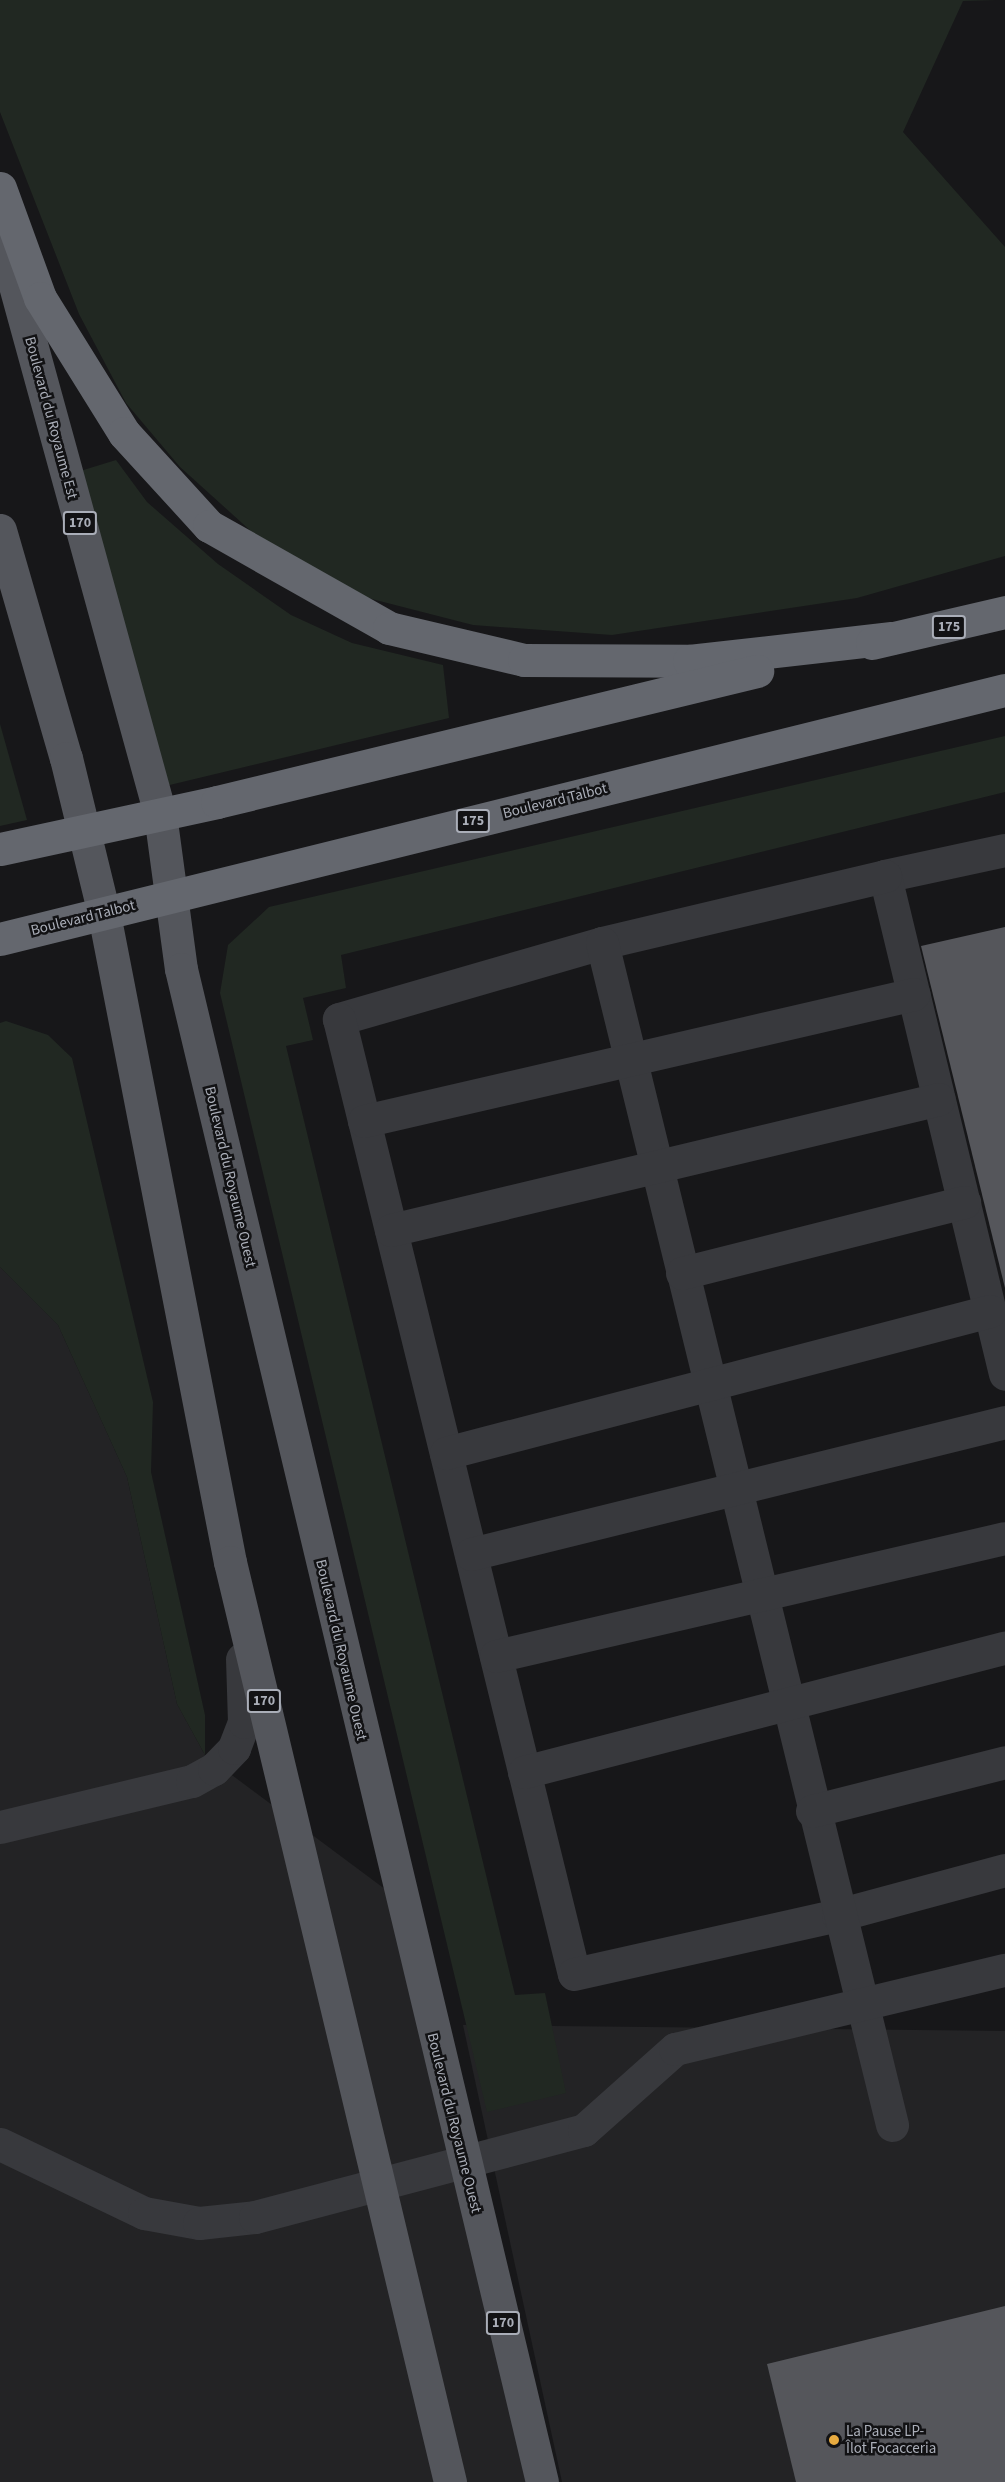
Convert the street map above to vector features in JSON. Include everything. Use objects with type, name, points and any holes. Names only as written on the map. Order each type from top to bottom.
[{"type":"highway","points":[[0,188],[40,298],[124,433],[209,526],[389,628],[524,660],[689,661],[892,638]]},
{"type":"highway","name":"175","points":[[0,849],[83,827],[160,814],[1005,612]]},
{"type":"highway","name":"Boulevard Talbot","points":[[0,939],[1005,690]]},
{"type":"main road","name":"Boulevard du Royaume Est","points":[[0,231],[160,814]]},
{"type":"main road","name":"170","points":[[0,530],[83,827],[104,914],[230,1562],[381,2184],[450,2482]]},
{"type":"main road","name":"Boulevard du Royaume Ouest","points":[[160,814],[181,969],[464,2163],[542,2482]]},
{"type":"lane","points":[[1005,850],[602,942],[339,1018],[574,1974],[838,1915],[1005,1870]]},
{"type":"lane","points":[[885,876],[1005,1374]]},
{"type":"lane","points":[[602,942],[859,2005],[892,2125]]},
{"type":"lane","points":[[364,1121],[914,994]]},
{"type":"lane","points":[[391,1230],[939,1099]]},
{"type":"lane","points":[[682,1273],[964,1202]]},
{"type":"lane","points":[[446,1453],[990,1311]]},
{"type":"lane","points":[[471,1554],[1005,1422]]},
{"type":"lane","points":[[496,1656],[1005,1538]]},
{"type":"lane","points":[[0,1827],[192,1781],[214,1769],[234,1748],[247,1702],[230,1562]]},
{"type":"lane","points":[[524,1772],[1005,1648]]},
{"type":"lane","points":[[812,1811],[1005,1762]]},
{"type":"lane","points":[[0,2144],[144,2212],[199,2223],[255,2217],[584,2130],[675,2049],[1005,1970]]},
{"type":"shaded area","points":[[0,0],[997,0],[963,1],[903,132],[1005,247],[1005,556],[857,598],[612,635],[473,625],[364,597],[273,551],[180,467],[126,403],[79,314],[0,112]]},
{"type":"shaded area","points":[[116,460],[147,502],[218,564],[291,615],[352,643],[443,665],[449,718],[153,789],[77,472]]},
{"type":"shaded area","points":[[0,724],[27,820],[0,826]]},
{"type":"shaded area","points":[[1005,736],[1005,792],[341,955],[346,988],[303,998],[313,1040],[286,1046],[515,1995],[545,1993],[566,2093],[487,2112],[220,993],[228,945],[269,907]]},
{"type":"shaded area","points":[[6,1021],[48,1035],[72,1058],[153,1402],[151,1472],[205,1715],[205,1755],[177,1704],[127,1477],[58,1325],[0,1267],[0,1023]]},
{"type":"shaded area","points":[[0,1267],[58,1325],[127,1477],[177,1704],[205,1755],[401,1901],[542,2482],[0,2482]]},
{"type":"shaded area","points":[[463,2025],[1005,2031],[1005,2482],[562,2482]]},
{"type":"building","points":[[1005,927],[1005,1288],[921,946]]},
{"type":"building","points":[[1005,2306],[1005,2482],[796,2482],[767,2364]]},
{"type":"place","name":"La Pause LP- Îlot Focacceria","points":[[834,2440]]}]
